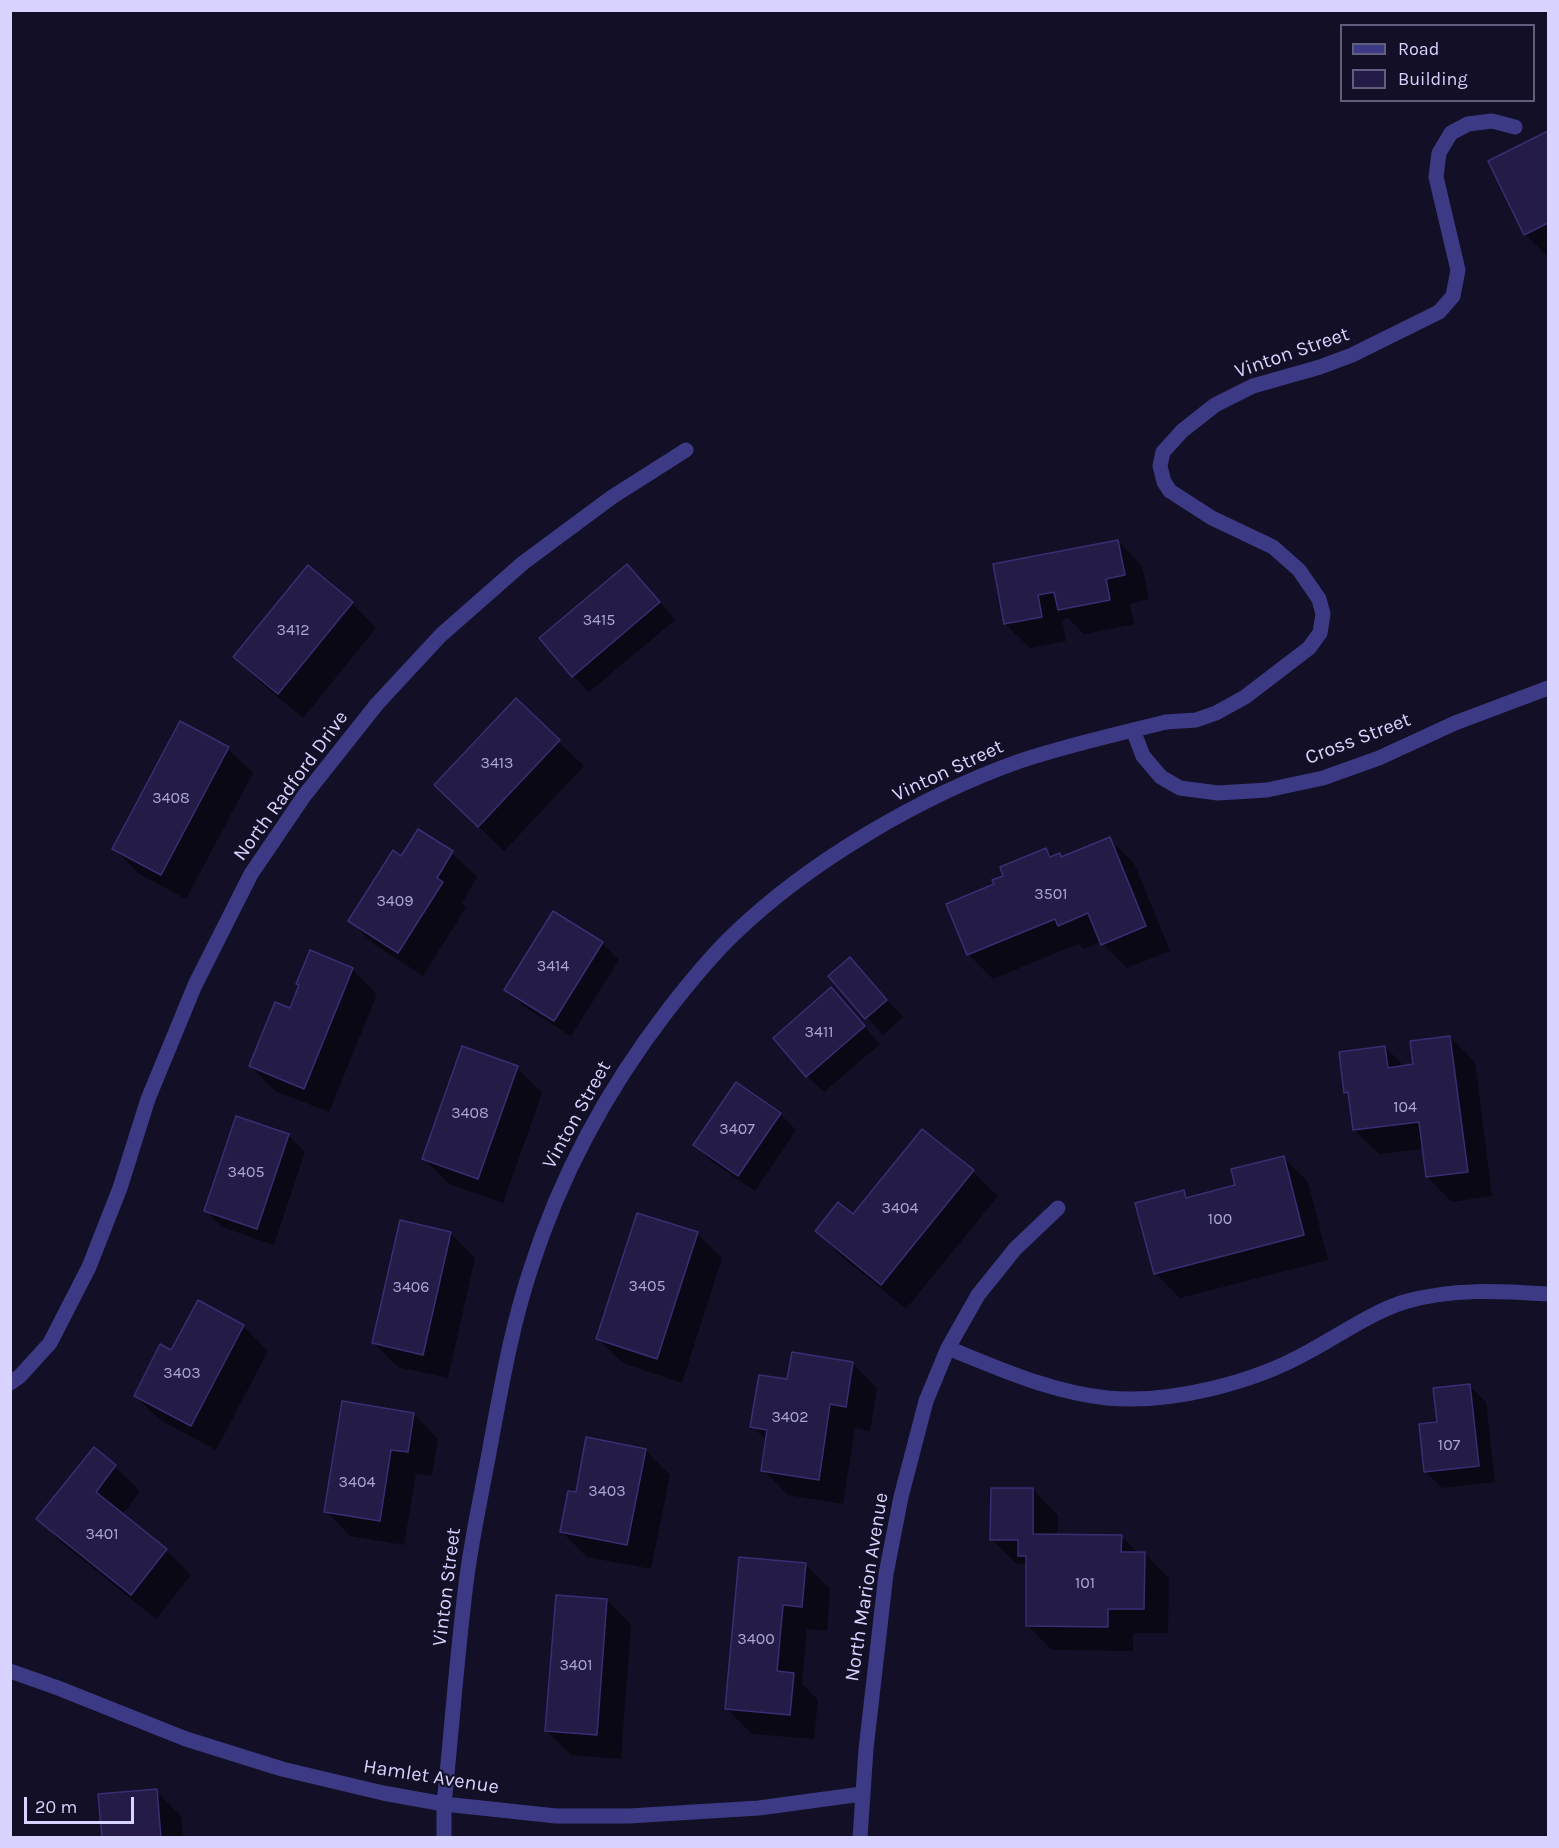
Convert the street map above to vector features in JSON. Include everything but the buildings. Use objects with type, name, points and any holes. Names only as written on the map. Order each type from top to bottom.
[{"type":"street","name":"Vinton Street","points":[[444,1838],[444,1804],[467,1575],[506,1359],[531,1267],[564,1178],[588,1130],[643,1042],[691,980],[733,935],[780,894],[830,858],[899,816],[958,786],[1020,761],[1083,742],[1166,722],[1196,720],[1216,712],[1245,697],[1309,648],[1320,633],[1323,614],[1319,599],[1299,570],[1274,547],[1212,518],[1170,491],[1164,482],[1160,466],[1163,452],[1182,431],[1215,405],[1253,386],[1352,356],[1439,312],[1453,296],[1458,270],[1436,177],[1439,153],[1451,133],[1468,124],[1492,121],[1515,127]]},
{"type":"street","name":"North Radford Drive","points":[[10,1383],[20,1376],[50,1343],[89,1268],[120,1188],[148,1099],[195,985],[251,874],[304,796],[377,704],[441,635],[523,562],[612,497],[686,450]]},
{"type":"street","name":"Cross Street","points":[[1133,730],[1143,756],[1161,777],[1180,788],[1218,793],[1267,790],[1323,778],[1379,758],[1455,723],[1548,688]]},
{"type":"street","name":"North Marion Avenue","points":[[860,1838],[866,1749],[886,1574],[900,1497],[926,1401],[948,1348],[978,1295],[1015,1249],[1058,1208]]},
{"type":"street","points":[[948,1348],[1023,1379],[1054,1389],[1108,1398],[1162,1398],[1207,1391],[1269,1370],[1305,1354],[1362,1321],[1403,1302],[1446,1292],[1496,1291],[1548,1294]]},
{"type":"street","name":"Hamlet Avenue","points":[[10,1671],[186,1739],[282,1769],[383,1793],[444,1804],[556,1816],[629,1816],[759,1808],[862,1794]]}]
